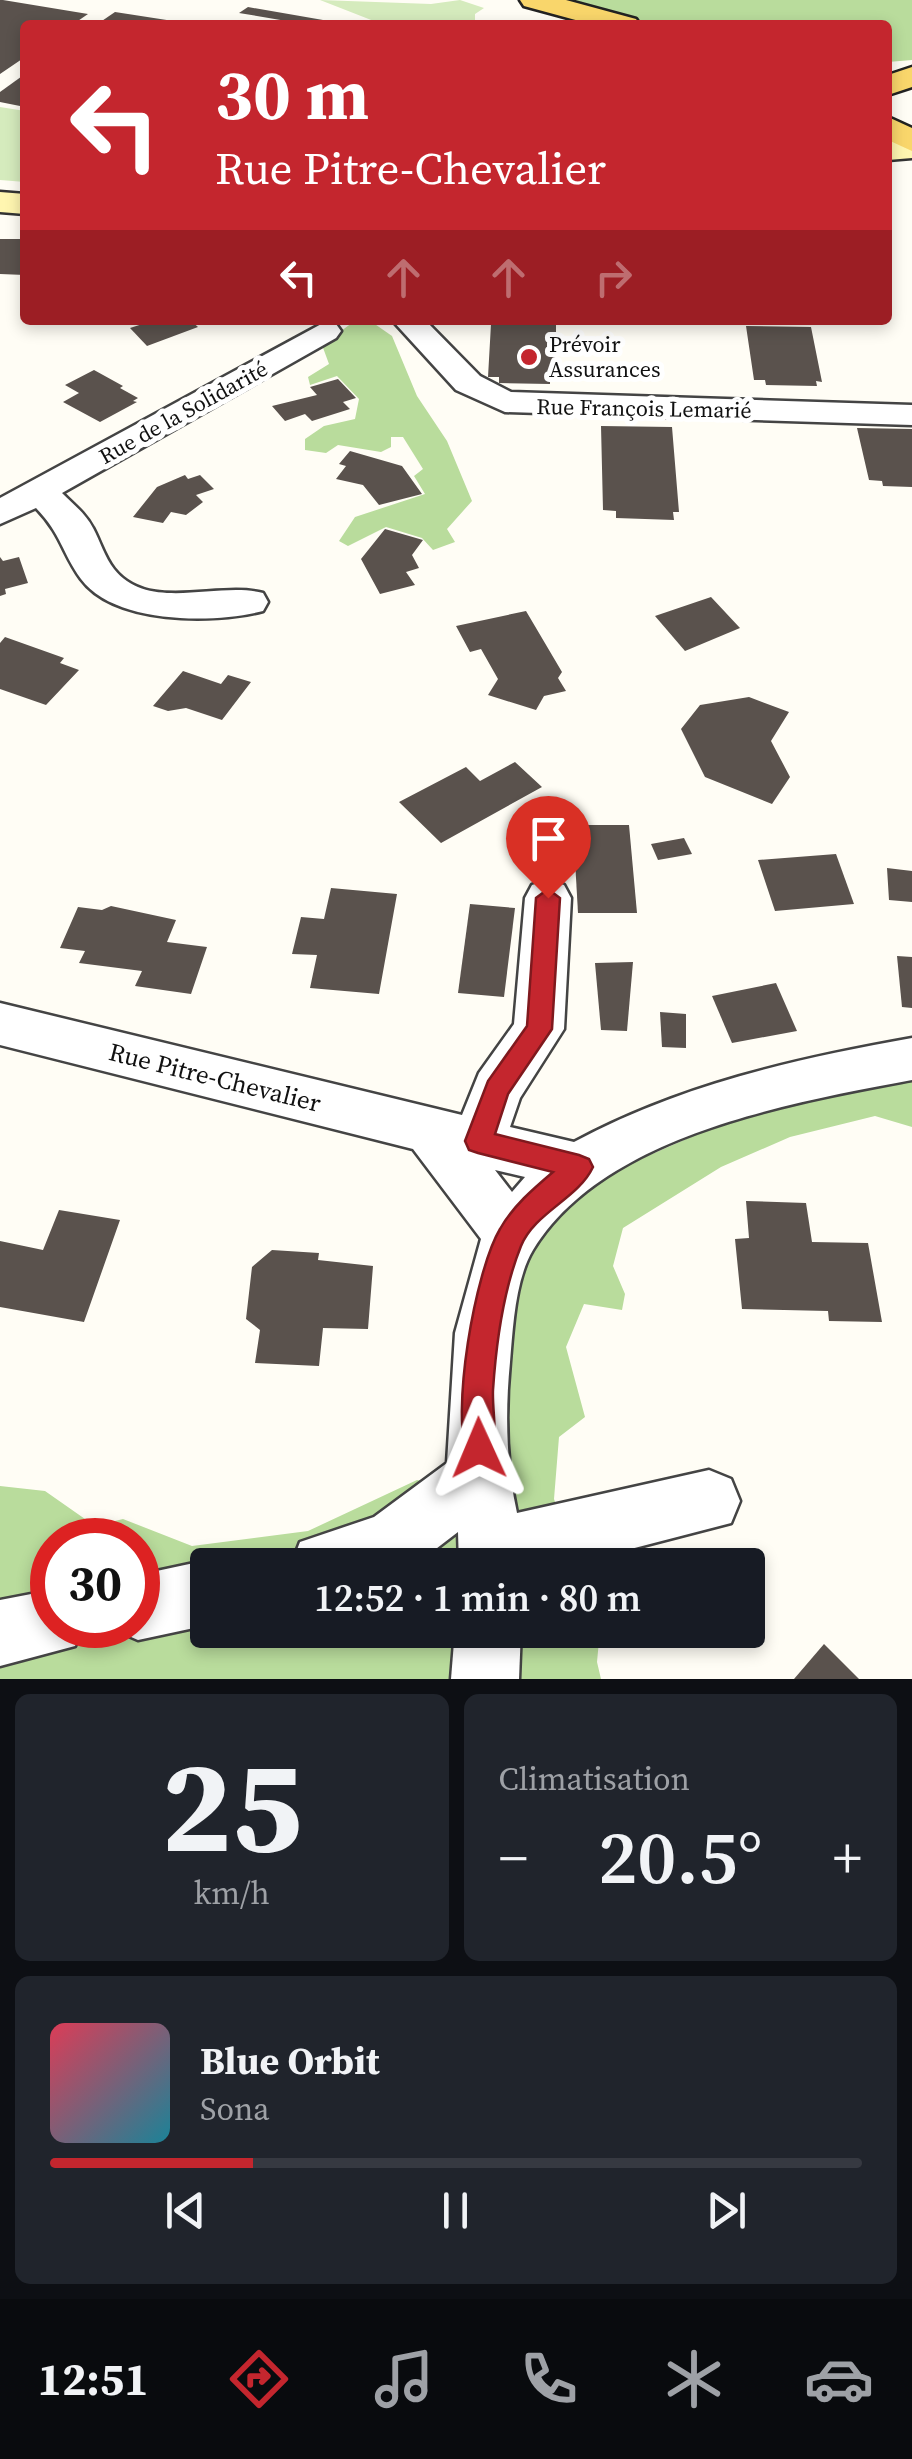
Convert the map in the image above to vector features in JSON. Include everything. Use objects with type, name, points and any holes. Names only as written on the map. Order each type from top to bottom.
[{"type":"main road","points":[[534,0],[608,20]]},
{"type":"main road","points":[[499,1],[568,20]]},
{"type":"street","name":"Rue François Lemarié","points":[[413,325],[468,383],[504,402],[912,415]]},
{"type":"street","name":"Rue de la Solidarité","points":[[0,513],[325,331]]},
{"type":"street","points":[[41,492],[74,526],[96,574],[114,591],[169,606],[250,602]]},
{"type":"street","points":[[510,1238],[454,1136],[497,1089],[539,1029],[548,898]]},
{"type":"street","name":"Rue Pitre-Chevalier","points":[[0,1024],[579,1167]]},
{"type":"street","points":[[491,1548],[480,1477],[478,1389],[496,1284],[510,1238],[532,1207],[579,1167],[666,1122],[720,1102],[912,1058]]},
{"type":"street","points":[[378,1548],[391,1544],[480,1477]]},
{"type":"street","points":[[530,1548],[709,1501]]},
{"type":"street","points":[[160,1602],[190,1596]]},
{"type":"street","points":[[0,1633],[30,1627]]},
{"type":"street","points":[[485,1679],[487,1648]]},
{"type":"green space","points":[[320,0],[431,4],[460,0],[484,8],[475,14],[475,20],[371,20]]},
{"type":"green space","points":[[561,0],[912,0],[912,60],[892,62],[892,20],[635,20]]},
{"type":"green space","points":[[0,107],[20,110],[20,182],[0,180]]},
{"type":"green space","points":[[349,325],[376,325],[392,336],[417,396],[447,441],[472,501],[447,529],[455,542],[433,550],[422,538],[386,527],[348,546],[339,541],[355,517],[425,494],[414,476],[423,469],[403,437],[391,437],[391,447],[381,452],[338,445],[326,453],[305,450],[305,439],[324,426],[355,419],[359,399],[337,376],[310,385],[308,377],[329,364],[322,345]]},
{"type":"green space","points":[[912,1075],[912,1127],[875,1116],[790,1137],[721,1167],[623,1228],[613,1266],[625,1294],[622,1310],[584,1304],[566,1347],[585,1417],[559,1437],[554,1499],[571,1548],[190,1548],[190,1648],[598,1648],[601,1679],[0,1679],[0,1486],[45,1491],[84,1518],[30,1518],[30,1648],[160,1648],[160,1533],[192,1546],[308,1531],[417,1480],[499,1497],[493,1355],[534,1231],[577,1187],[725,1122]]},
{"type":"building","points":[[0,0],[88,14],[79,20],[20,20],[20,60],[0,74]]},
{"type":"building","points":[[248,7],[323,20],[280,20],[239,13]]},
{"type":"building","points":[[115,12],[167,20],[103,20]]},
{"type":"building","points":[[20,78],[20,106],[0,102],[0,92]]},
{"type":"building","points":[[0,239],[20,239],[20,275],[0,274]]},
{"type":"building","points":[[139,325],[198,327],[147,346],[130,328]]},
{"type":"building","points":[[491,325],[556,325],[556,379],[550,379],[550,384],[499,383],[499,377],[488,377]]},
{"type":"building","points":[[746,326],[811,327],[822,382],[816,381],[817,386],[766,385],[765,380],[754,380]]},
{"type":"building","points":[[94,370],[123,386],[120,388],[138,398],[133,401],[137,402],[100,422],[63,402],[79,393],[65,385]]},
{"type":"building","points":[[338,379],[356,398],[343,402],[350,409],[312,421],[305,414],[285,421],[272,406],[317,395],[310,387]]},
{"type":"building","points":[[601,426],[672,427],[679,512],[673,512],[674,520],[616,518],[616,511],[603,510]]},
{"type":"building","points":[[857,428],[912,429],[912,487],[883,486],[882,481],[869,480]]},
{"type":"building","points":[[350,451],[402,466],[422,494],[379,505],[363,485],[336,479],[346,466],[339,464]]},
{"type":"building","points":[[185,475],[188,479],[200,475],[214,489],[196,495],[203,502],[186,515],[171,512],[163,523],[133,517],[157,487]]},
{"type":"building","points":[[385,529],[423,540],[412,555],[419,568],[406,572],[415,585],[380,594],[361,559]]},
{"type":"building","points":[[0,557],[3,561],[19,557],[28,583],[5,589],[6,594],[0,596]]},
{"type":"building","points":[[711,597],[740,628],[685,651],[655,616]]},
{"type":"building","points":[[526,611],[562,672],[558,678],[566,691],[544,696],[536,710],[488,695],[498,679],[481,649],[470,652],[456,626]]},
{"type":"building","points":[[5,637],[64,658],[60,663],[79,670],[46,705],[0,689],[0,643]]},
{"type":"building","points":[[183,671],[221,684],[228,675],[251,682],[222,720],[186,708],[168,711],[153,706]]},
{"type":"building","points":[[749,697],[789,712],[771,741],[790,777],[772,804],[705,777],[681,729],[700,705]]},
{"type":"building","points":[[515,762],[542,787],[441,843],[399,802],[466,767],[480,781]]},
{"type":"building","points":[[573,825],[629,825],[637,913],[578,913]]},
{"type":"building","points":[[684,838],[692,854],[658,860],[651,844]]},
{"type":"building","points":[[836,854],[854,904],[775,911],[758,860]]},
{"type":"building","points":[[887,868],[912,871],[912,902],[889,900]]},
{"type":"building","points":[[331,888],[397,894],[379,994],[310,988],[317,955],[292,954],[301,917],[324,919]]},
{"type":"building","points":[[470,904],[515,908],[504,997],[458,993]]},
{"type":"building","points":[[111,906],[176,920],[167,942],[207,947],[191,994],[135,986],[142,971],[79,963],[85,951],[60,948],[78,907],[102,910]]},
{"type":"building","points":[[897,956],[912,957],[912,1008],[902,1007]]},
{"type":"building","points":[[633,962],[627,1031],[601,1030],[595,963]]},
{"type":"building","points":[[776,983],[797,1031],[732,1043],[712,996]]},
{"type":"building","points":[[660,1012],[686,1014],[686,1048],[662,1047]]},
{"type":"building","points":[[746,1201],[806,1203],[812,1242],[868,1243],[882,1322],[829,1321],[828,1311],[742,1309],[735,1239],[749,1238]]},
{"type":"building","points":[[59,1210],[120,1220],[84,1322],[0,1307],[0,1241],[43,1250]]},
{"type":"building","points":[[272,1250],[319,1253],[318,1260],[373,1266],[368,1329],[323,1328],[319,1366],[255,1363],[260,1330],[246,1319],[252,1267]]},
{"type":"building","points":[[824,1644],[859,1679],[794,1679]]},
{"type":"place","name":"Prévoir Assurances","points":[[529,357]]},
{"type":"route","points":[[479,1448],[478,1389],[496,1284],[510,1238],[532,1207],[579,1167],[478,1141],[497,1089],[519,1063],[539,1029],[548,898]]}]
